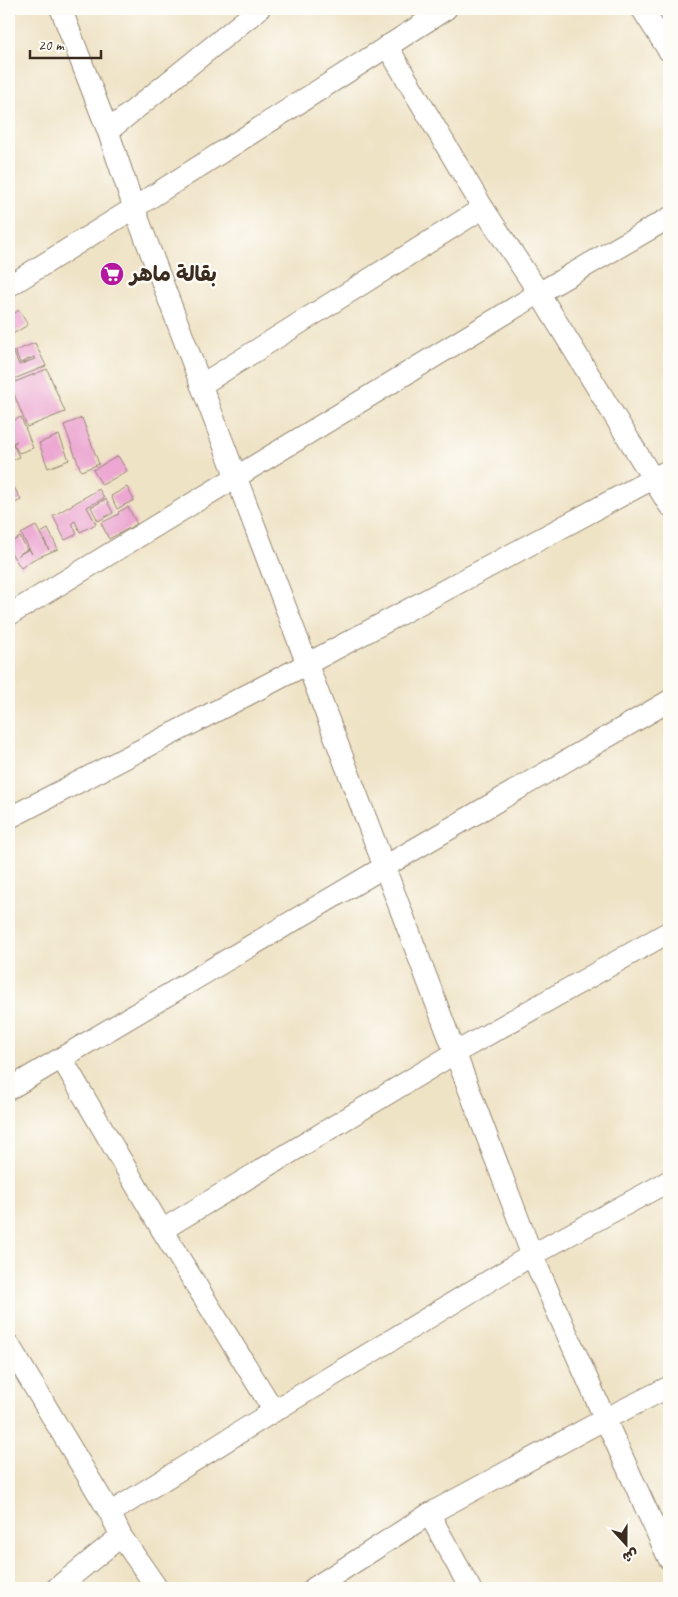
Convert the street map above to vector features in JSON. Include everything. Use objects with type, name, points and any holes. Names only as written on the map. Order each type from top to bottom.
[{"type":"street","points":[[61,9],[108,131],[134,208],[532,1255],[669,1559]]},
{"type":"street","points":[[108,131],[259,9]]},
{"type":"street","points":[[9,286],[446,9]]},
{"type":"street","points":[[642,9],[669,51]]},
{"type":"street","points":[[387,46],[483,208],[661,474],[669,505]]},
{"type":"street","points":[[202,385],[483,208]]},
{"type":"street","points":[[10,612],[539,293],[669,218]]},
{"type":"street","points":[[9,818],[307,664],[661,474]]},
{"type":"street","points":[[9,1089],[669,700]]},
{"type":"street","points":[[162,1230],[455,1054],[669,932]]},
{"type":"street","points":[[62,1059],[162,1230],[274,1411]]},
{"type":"street","points":[[110,1514],[274,1411],[532,1255],[669,1181]]},
{"type":"street","points":[[10,1351],[110,1514],[121,1536],[158,1588]]},
{"type":"street","points":[[314,1588],[429,1514],[605,1419],[669,1388]]},
{"type":"street","points":[[429,1514],[470,1588]]},
{"type":"street","points":[[57,1588],[121,1536]]},
{"type":"building","points":[[19,310],[28,325],[9,336],[9,317]]},
{"type":"building","points":[[35,343],[46,366],[9,381],[9,352],[13,351],[19,365],[35,359],[34,357],[20,363],[15,351]]},
{"type":"building","points":[[47,369],[65,412],[27,427],[10,384]]},
{"type":"building","points":[[21,417],[33,448],[19,453],[13,444],[17,441],[9,445],[9,422]]},
{"type":"building","points":[[82,418],[99,464],[81,471],[64,425]]},
{"type":"building","points":[[59,435],[69,460],[48,468],[39,443]]},
{"type":"building","points":[[13,444],[19,457],[9,462],[9,446]]},
{"type":"building","points":[[118,456],[127,471],[102,485],[93,470]]},
{"type":"building","points":[[14,487],[21,500],[9,506],[9,490]]},
{"type":"building","points":[[127,487],[134,500],[117,509],[111,496]]},
{"type":"building","points":[[99,489],[104,498],[87,507],[96,524],[80,532],[75,521],[72,523],[77,534],[65,540],[53,516]]},
{"type":"building","points":[[106,499],[113,513],[98,521],[91,507]]},
{"type":"building","points":[[128,507],[137,524],[109,539],[101,523]]},
{"type":"building","points":[[36,526],[49,550],[41,533],[48,529],[58,549],[34,559],[21,568],[9,550],[9,543],[20,537],[27,549],[17,556],[29,549],[32,554],[21,534]]},
{"type":"place","name":"بقالة ماهر","points":[[112,274]]}]
